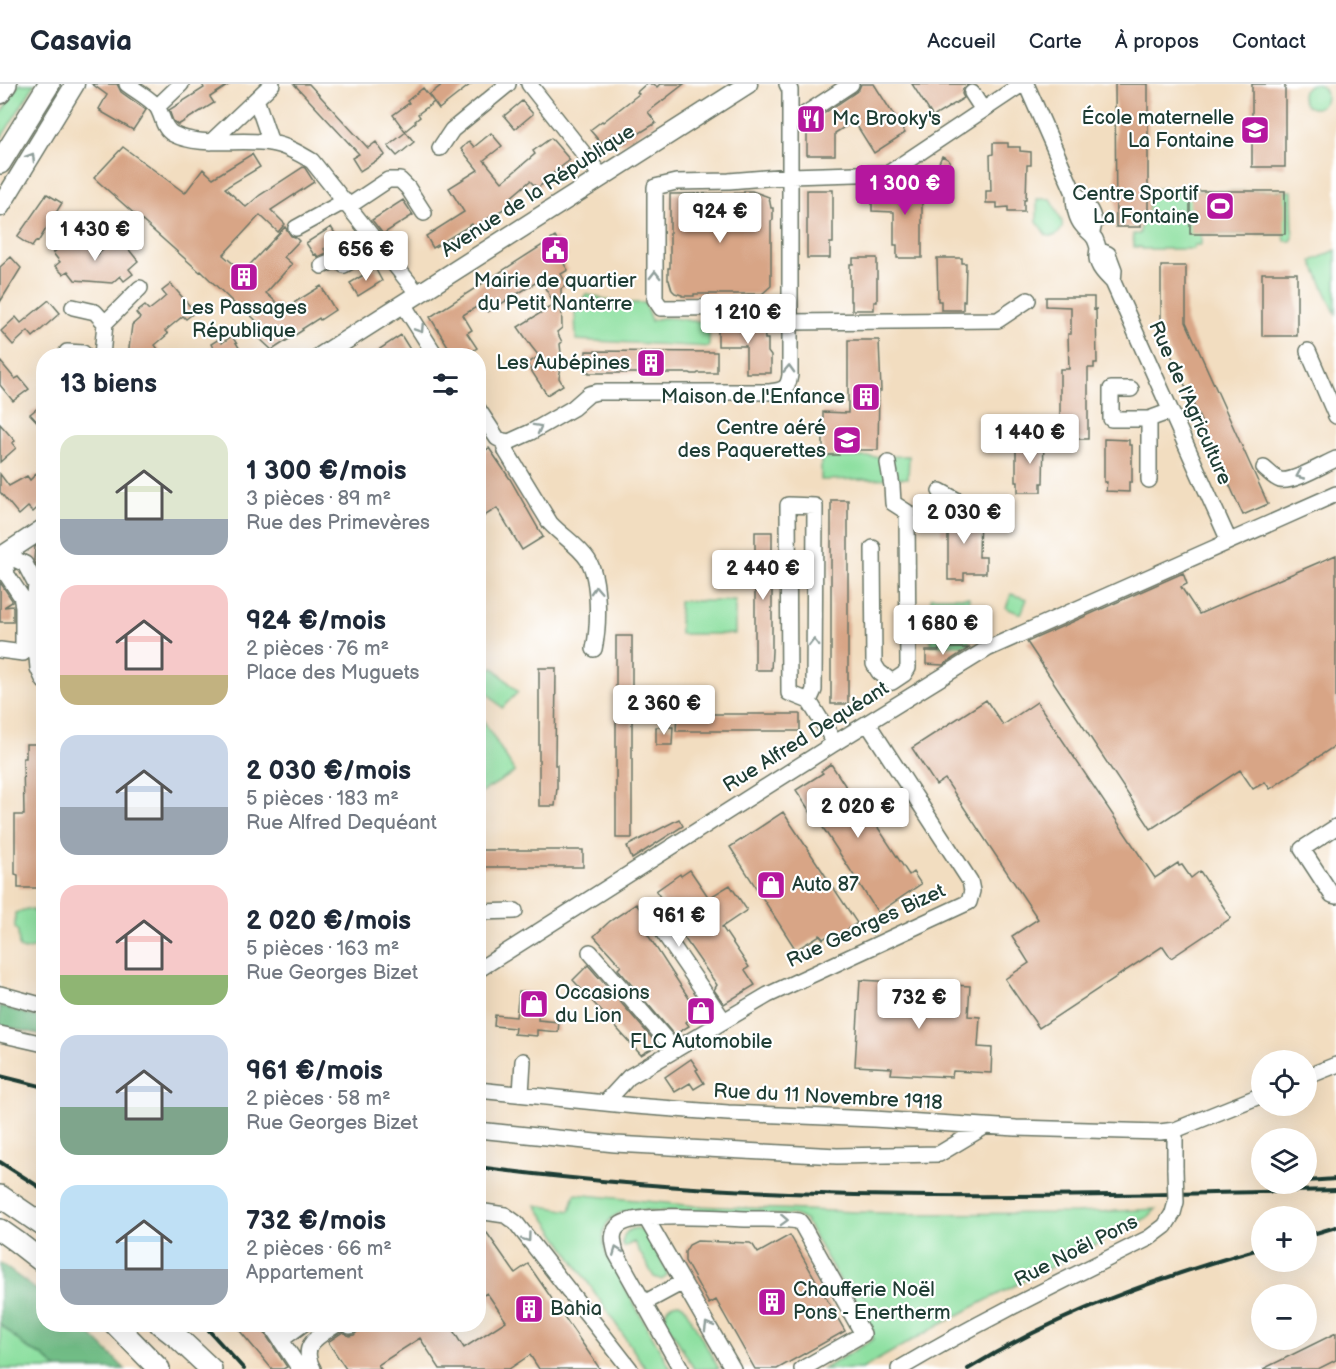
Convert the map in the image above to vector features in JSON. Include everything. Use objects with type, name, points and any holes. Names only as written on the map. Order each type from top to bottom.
[{"type":"highway","points":[[0,93],[6,84]]},
{"type":"highway","points":[[0,163],[49,84]]},
{"type":"highway","points":[[0,1196],[36,1221]]},
{"type":"highway","points":[[0,1230],[36,1257]]},
{"type":"highway","points":[[123,1332],[154,1365]]},
{"type":"highway","points":[[161,1332],[193,1369]]},
{"type":"highway","points":[[170,1332],[211,1369]]},
{"type":"main road","points":[[0,207],[75,84]]},
{"type":"main road","name":"Avenue de la République","points":[[334,348],[748,84]]},
{"type":"main road","points":[[2,552],[36,533]]},
{"type":"street","points":[[127,84],[157,107],[162,121],[170,132],[184,138],[211,142],[272,143],[296,151],[312,161],[380,244],[411,299],[432,348]]},
{"type":"street","points":[[157,107],[181,84]]},
{"type":"street","points":[[211,142],[272,84]]},
{"type":"street","points":[[440,148],[452,130],[508,84]]},
{"type":"street","points":[[530,84],[602,177]]},
{"type":"street","points":[[486,421],[497,438],[509,442],[573,408],[589,394],[597,392],[769,392],[783,390],[789,384],[790,90],[787,84]]},
{"type":"street","points":[[790,124],[851,84]]},
{"type":"street","points":[[1024,84],[890,173],[676,182],[655,187],[655,299],[661,308],[998,321],[1028,300]]},
{"type":"street","name":"Rue de l'Agriculture","points":[[1024,84],[1074,192],[1074,202],[1081,225],[1092,233],[1099,250],[1107,254],[1114,270],[1113,282],[1229,541]]},
{"type":"street","points":[[972,93],[983,110]]},
{"type":"street","points":[[256,99],[272,143]]},
{"type":"street","points":[[296,228],[347,204],[388,180],[400,180],[424,213]]},
{"type":"street","points":[[322,266],[338,259],[344,265],[380,244]]},
{"type":"street","points":[[103,348],[105,323],[140,288]]},
{"type":"street","points":[[74,307],[95,312],[105,323]]},
{"type":"street","points":[[1308,351],[1336,416]]},
{"type":"street","points":[[1131,389],[1112,389],[1111,419],[1149,419],[1171,411]]},
{"type":"street","points":[[1149,419],[1149,480]]},
{"type":"street","points":[[503,441],[506,451],[550,523],[571,541],[587,559],[592,570],[595,580],[597,614],[594,649]]},
{"type":"street","points":[[1264,468],[1281,480],[1290,480],[1336,459]]},
{"type":"street","points":[[888,463],[893,503],[907,512],[908,668],[904,675],[892,682]]},
{"type":"street","points":[[940,491],[960,502]]},
{"type":"street","name":"Rue Alfred Dequéant","points":[[486,965],[987,649],[1336,494]]},
{"type":"street","points":[[809,701],[814,690],[814,506],[788,505],[789,693],[809,701],[835,743]]},
{"type":"street","points":[[873,548],[874,664],[879,672],[892,682],[902,702]]},
{"type":"street","points":[[0,650],[22,653],[23,606],[21,596],[7,575],[2,552]]},
{"type":"street","points":[[2,552],[25,564],[36,585],[33,614],[36,646]]},
{"type":"street","name":"Rue Georges Bizet","points":[[606,1102],[629,1077],[768,995],[969,902],[972,891],[970,881],[868,724]]},
{"type":"street","points":[[1336,827],[1302,849],[1332,895],[1336,896]]},
{"type":"street","points":[[486,912],[515,911]]},
{"type":"street","points":[[661,929],[724,1021]]},
{"type":"street","points":[[590,952],[675,1050]]},
{"type":"street","points":[[0,994],[36,1004]]},
{"type":"street","points":[[0,1034],[36,1042]]},
{"type":"street","points":[[520,1094],[524,1061]]},
{"type":"street","points":[[1317,1073],[1336,1065]]},
{"type":"street","name":"Rue du 11 Novembre 1918","points":[[486,1091],[728,1113],[1130,1132],[1175,1130]]},
{"type":"street","points":[[1175,1130],[1251,1099]]},
{"type":"street","points":[[486,1131],[615,1144],[837,1156],[939,1154],[984,1126]]},
{"type":"street","name":"Rue Noël Pons","points":[[899,1369],[1021,1303],[1149,1238],[1165,1226],[1173,1213],[1176,1202],[1175,1130]]},
{"type":"street","points":[[486,1212],[505,1215],[516,1223],[630,1369]]},
{"type":"street","points":[[681,1369],[616,1253],[613,1235],[620,1225],[627,1221],[646,1218],[694,1217],[799,1221],[863,1334],[802,1369]]},
{"type":"street","points":[[646,1218],[733,1369]]},
{"type":"street","points":[[644,1303],[683,1282]]},
{"type":"street","points":[[276,1332],[300,1369]]},
{"type":"street","points":[[281,1340],[292,1332]]},
{"type":"street","points":[[313,1369],[308,1360],[312,1342],[333,1332]]},
{"type":"green space","points":[[19,84],[35,84],[0,140],[0,115]]},
{"type":"green space","points":[[1314,84],[1319,85],[1325,91],[1325,101],[1319,107],[1314,108],[1309,107],[1303,101],[1302,96],[1303,91],[1309,85]]},
{"type":"green space","name":"Centre Sportif La Fontaine","points":[[1190,188],[1191,191],[1292,191],[1293,238],[1291,241],[1285,241],[1284,234],[1201,234],[1201,245],[1194,245],[1194,249],[1134,247],[1133,234],[1140,234],[1141,220],[1148,220],[1148,189]]},
{"type":"green space","points":[[1037,199],[1051,199],[1062,222],[1062,228],[1056,235],[1046,235],[1037,222]]},
{"type":"green space","points":[[1336,250],[1336,315],[1312,261]]},
{"type":"green space","points":[[586,294],[617,303],[645,303],[651,321],[668,318],[706,321],[709,324],[709,347],[576,340],[575,312]]},
{"type":"green space","points":[[909,456],[908,478],[821,480],[821,458]]},
{"type":"green space","points":[[1011,594],[1027,599],[1021,614],[1006,608]]},
{"type":"green space","points":[[931,597],[969,597],[969,645],[931,645]]},
{"type":"green space","points":[[679,601],[735,601],[735,634],[680,634]]},
{"type":"green space","points":[[493,667],[518,692],[502,708],[486,691],[486,674]]},
{"type":"green space","points":[[486,725],[515,772],[486,790]]},
{"type":"green space","points":[[27,909],[33,910],[36,917],[36,947],[25,950],[19,948],[15,913]]},
{"type":"green space","points":[[0,1006],[36,1017],[36,1033],[0,1025]]},
{"type":"green space","points":[[575,1194],[695,1206],[909,1214],[1076,1213],[1156,1209],[1148,1217],[1130,1227],[973,1307],[862,1369],[823,1369],[874,1339],[805,1220],[794,1215],[632,1210],[623,1212],[611,1219],[604,1231],[606,1254],[671,1369],[646,1369],[536,1205],[570,1211]]},
{"type":"green space","points":[[637,1228],[647,1235],[667,1271],[667,1275],[662,1280],[654,1277],[634,1242],[624,1247],[625,1234]]},
{"type":"green space","points":[[0,1263],[36,1290],[36,1332],[88,1332],[125,1369],[57,1369],[42,1355],[28,1349],[0,1324]]},
{"type":"green space","points":[[679,1303],[684,1306],[719,1369],[694,1369],[665,1319],[668,1308]]},
{"type":"green space","points":[[0,1324],[28,1349],[42,1355],[57,1369],[2,1369],[0,1367]]},
{"type":"building","points":[[92,84],[117,84],[121,92],[146,110],[133,130],[100,111],[107,95]]},
{"type":"building","points":[[202,84],[230,84],[210,97],[214,103],[178,125],[173,121],[169,110],[204,88]]},
{"type":"building","points":[[294,84],[309,84],[368,148],[376,142],[385,155],[360,171],[352,158],[359,154]]},
{"type":"building","points":[[443,84],[471,84],[439,109],[429,95]]},
{"type":"building","points":[[646,84],[654,84],[657,87],[660,84],[684,84],[648,112],[656,123],[622,144],[613,133],[601,143],[590,130],[639,94],[637,92]]},
{"type":"building","points":[[861,84],[874,84],[905,133],[874,153],[854,121],[835,133],[835,155],[807,155],[807,125],[856,92]]},
{"type":"building","points":[[912,84],[969,84],[963,89],[964,98],[933,117]]},
{"type":"building","points":[[1115,84],[1148,84],[1148,220],[1141,220],[1141,227],[1116,227]]},
{"type":"building","points":[[1252,84],[1285,84],[1285,167],[1252,167]]},
{"type":"building","points":[[423,88],[434,102],[418,114],[420,117],[405,131],[393,115]]},
{"type":"building","points":[[522,101],[533,114],[515,129],[504,116]]},
{"type":"building","points":[[406,132],[414,142],[397,156],[388,146]]},
{"type":"building","points":[[491,133],[502,146],[484,160],[502,182],[535,154],[533,151],[551,138],[570,160],[552,174],[554,176],[537,188],[530,181],[509,199],[512,204],[474,227],[472,224],[433,248],[426,236],[464,212],[449,188],[478,170],[461,149],[469,141],[474,147]]},
{"type":"building","points":[[993,143],[1008,143],[1008,147],[1020,147],[1020,151],[1031,152],[1031,165],[1027,165],[1024,212],[1008,212],[1008,207],[997,208],[997,203],[986,203],[986,191],[991,191],[990,155],[993,154]]},
{"type":"building","points":[[123,147],[185,193],[203,169],[213,178],[252,154],[260,167],[225,188],[246,207],[260,195],[303,167],[305,168],[314,182],[271,210],[285,224],[278,232],[260,215],[223,255],[243,272],[285,227],[291,236],[299,241],[284,257],[292,264],[266,293],[284,309],[321,286],[335,310],[320,320],[319,318],[275,348],[270,348],[259,338],[266,330],[94,178]]},
{"type":"building","points":[[942,156],[950,162],[949,171],[945,175],[939,171],[938,165]]},
{"type":"building","points":[[907,180],[928,180],[928,189],[922,195],[922,258],[897,258],[897,245],[894,245],[894,212],[872,211],[872,192],[897,192],[897,186],[907,186]]},
{"type":"building","points":[[807,190],[833,190],[833,243],[830,243],[830,258],[807,258]]},
{"type":"building","points":[[744,191],[752,191],[769,197],[771,208],[773,208],[771,286],[762,294],[682,296],[675,293],[668,280],[670,194],[744,193]]},
{"type":"building","points":[[1190,191],[1285,191],[1285,234],[1190,234]]},
{"type":"building","points":[[47,194],[62,203],[38,242],[36,241],[32,247],[17,237]]},
{"type":"building","points":[[403,200],[413,215],[383,234],[372,220]]},
{"type":"building","points":[[331,227],[339,240],[324,249],[327,253],[318,257],[314,255],[306,243]]},
{"type":"building","points":[[73,237],[81,246],[85,243],[96,256],[109,245],[112,249],[122,241],[138,261],[129,269],[133,274],[124,281],[120,276],[112,283],[75,280],[68,271],[63,274],[55,266],[60,262],[53,253]]},
{"type":"building","points":[[555,237],[568,256],[562,261],[568,270],[561,274],[567,285],[561,289],[562,328],[557,332],[562,342],[560,344],[562,362],[559,378],[563,385],[547,395],[527,364],[539,356],[518,327],[555,304],[540,280],[488,312],[483,303],[463,315],[472,330],[467,333],[477,348],[449,348],[430,317]]},
{"type":"building","points":[[11,257],[21,268],[0,302],[0,267]]},
{"type":"building","points":[[853,258],[877,258],[877,302],[874,302],[874,310],[852,310],[850,264],[853,264]]},
{"type":"building","points":[[937,258],[962,258],[962,263],[966,263],[963,310],[941,310],[941,301],[938,301]]},
{"type":"building","points":[[1161,266],[1186,266],[1186,322],[1268,504],[1243,515],[1161,332]]},
{"type":"building","points":[[375,268],[382,281],[358,296],[350,283]]},
{"type":"building","points":[[1262,273],[1297,273],[1297,336],[1262,336]]},
{"type":"building","points":[[171,284],[195,312],[186,319],[183,316],[165,331],[168,334],[155,345],[157,348],[129,348],[132,325],[140,318],[136,313],[145,306],[149,310],[158,303],[166,296],[162,291]]},
{"type":"building","points":[[1046,297],[1094,297],[1097,363],[1094,363],[1094,368],[1088,368],[1088,439],[1060,439],[1060,369],[1069,369],[1068,334],[1071,334],[1071,307],[1046,306]]},
{"type":"building","points":[[49,300],[60,313],[33,337],[28,331],[13,345],[1,331],[16,317],[21,323]]},
{"type":"building","points":[[741,323],[764,323],[765,339],[768,339],[768,352],[771,356],[771,373],[746,373],[746,346],[718,346],[718,325],[740,325]]},
{"type":"building","points":[[401,335],[409,348],[381,348]]},
{"type":"building","points":[[232,336],[239,348],[213,348],[211,344],[219,339],[222,343]]},
{"type":"building","name":"Maison de l'Enfance","points":[[848,340],[879,340],[881,391],[879,391],[878,450],[837,450],[839,455],[823,455],[823,412],[848,413]]},
{"type":"building","name":"Les Aubépines","points":[[586,351],[717,352],[717,373],[589,373],[585,372]]},
{"type":"building","points":[[0,361],[15,379],[19,377],[29,389],[13,401],[0,385]]},
{"type":"building","points":[[36,409],[36,420],[30,414]]},
{"type":"building","points":[[0,424],[15,441],[12,443],[16,448],[0,462]]},
{"type":"building","points":[[1019,439],[1044,439],[1041,492],[1018,492],[1016,444],[1019,444]]},
{"type":"building","points":[[1104,439],[1129,440],[1129,445],[1132,445],[1132,482],[1129,482],[1129,492],[1106,491]]},
{"type":"building","points":[[489,448],[510,479],[543,537],[522,550],[497,508],[486,515],[486,450]]},
{"type":"building","points":[[0,474],[9,486],[27,476],[30,480],[36,474],[36,509],[33,512],[28,507],[19,515],[0,492]]},
{"type":"building","points":[[831,500],[848,500],[848,704],[831,704]]},
{"type":"building","points":[[964,511],[980,511],[979,557],[986,557],[986,573],[964,573],[964,580],[948,580],[948,534],[941,534],[941,517],[964,517]]},
{"type":"building","points":[[755,532],[772,532],[771,670],[755,670]]},
{"type":"building","points":[[36,546],[36,564],[34,560]]},
{"type":"building","points":[[1336,555],[1336,745],[1270,789],[1265,782],[1253,789],[1240,770],[1151,829],[1027,642],[1183,573],[1187,584],[1181,587],[1199,614]]},
{"type":"building","points":[[0,582],[12,600],[4,607],[13,606],[13,622],[0,622]]},
{"type":"building","points":[[616,636],[632,636],[632,838],[616,838]]},
{"type":"building","points":[[939,648],[969,648],[943,665],[926,664],[926,651],[939,651]]},
{"type":"building","points":[[539,668],[556,668],[555,765],[557,765],[557,788],[555,806],[539,806]]},
{"type":"building","points":[[986,700],[1003,725],[1037,702],[1155,878],[1178,863],[1191,878],[1200,871],[1231,918],[1171,958],[1163,946],[1039,1028],[1005,979],[1029,963],[1012,936],[1038,919],[945,779],[936,785],[912,748]]},
{"type":"building","points":[[677,714],[800,714],[800,731],[676,731]]},
{"type":"building","points":[[656,727],[673,727],[672,745],[656,745]]},
{"type":"building","points":[[26,744],[36,744],[36,888],[18,888],[18,875],[15,874],[15,815],[24,815],[23,758],[26,758]]},
{"type":"building","points":[[831,764],[850,793],[854,791],[909,875],[913,872],[921,884],[878,913],[796,790],[823,773],[821,771]]},
{"type":"building","points":[[783,812],[857,923],[835,938],[832,933],[823,939],[820,935],[796,950],[730,847]]},
{"type":"building","points":[[679,819],[683,826],[632,859],[627,846]]},
{"type":"building","points":[[486,850],[583,850],[583,867],[486,867]]},
{"type":"building","points":[[690,870],[709,898],[730,885],[747,910],[722,927],[749,967],[745,970],[755,985],[724,1004],[714,990],[717,985],[667,913],[644,929],[692,1003],[689,1005],[696,1013],[686,1022],[689,1026],[674,1035],[618,969],[621,966],[594,936],[610,921],[636,904],[645,915],[664,903],[656,891],[680,874],[681,876]]},
{"type":"building","points":[[588,965],[658,1045],[641,1055],[573,980]]},
{"type":"building","points":[[860,980],[970,986],[968,1016],[980,1017],[978,1047],[992,1048],[991,1073],[953,1071],[952,1077],[891,1074],[892,1068],[855,1066]]},
{"type":"building","points":[[519,991],[541,993],[538,1020],[559,1022],[558,1032],[537,1030],[537,1036],[514,1034],[515,1028],[494,1026],[495,1015],[516,1017]]},
{"type":"building","points":[[691,1059],[704,1083],[694,1089],[690,1083],[675,1092],[665,1077]]},
{"type":"building","name":"Bahia","points":[[486,1234],[515,1273],[528,1264],[600,1369],[539,1369],[530,1355],[509,1369],[440,1369],[420,1338],[378,1365],[381,1369],[346,1369],[328,1342],[343,1332],[349,1336],[357,1332],[454,1332],[464,1348],[506,1321],[486,1294]]},
{"type":"building","name":"Chaufferie Noël Pons - Enertherm","points":[[790,1235],[845,1331],[777,1369],[755,1369],[716,1300],[709,1304],[685,1261],[685,1252],[689,1245],[697,1241],[750,1243],[758,1253]]},
{"type":"building","points":[[241,1332],[264,1332],[287,1367],[272,1369]]},
{"type":"building","points":[[1336,1333],[1336,1360],[1318,1369],[1263,1369],[1302,1350],[1317,1350],[1317,1342]]},
{"type":"railway","points":[[0,1076],[36,1085]]},
{"type":"railway","points":[[0,1162],[36,1185]]},
{"type":"railway","points":[[486,1168],[692,1188],[907,1196],[1121,1195],[1336,1190]]},
{"type":"railway","points":[[1317,1180],[1336,1179]]},
{"type":"railway","points":[[1317,1233],[1336,1227]]},
{"type":"railway","points":[[968,1369],[1038,1330],[1110,1298],[1251,1251]]},
{"type":"railway","points":[[210,1332],[244,1369]]},
{"type":"place","name":"Mc Brooky's","points":[[811,119]]},
{"type":"place","name":"École maternelle La Fontaine","points":[[1255,130]]},
{"type":"place","name":"Centre Sportif La Fontaine","points":[[1220,206]]},
{"type":"place","name":"Mairie de quartier du Petit Nanterre","points":[[555,250]]},
{"type":"place","name":"Les Passages République","points":[[244,277]]},
{"type":"place","name":"Les Aubépines","points":[[651,363]]},
{"type":"place","name":"Maison de l'Enfance","points":[[866,397]]},
{"type":"place","name":"Centre aéré des Paquerettes","points":[[847,440]]},
{"type":"place","name":"Auto 87","points":[[771,885]]},
{"type":"place","name":"Occasions du Lion","points":[[534,1004]]},
{"type":"place","name":"FLC Automobile","points":[[701,1011]]},
{"type":"place","name":"Chaufferie Noël Pons - Enertherm","points":[[772,1302]]},
{"type":"place","name":"Bahia","points":[[529,1309]]}]
